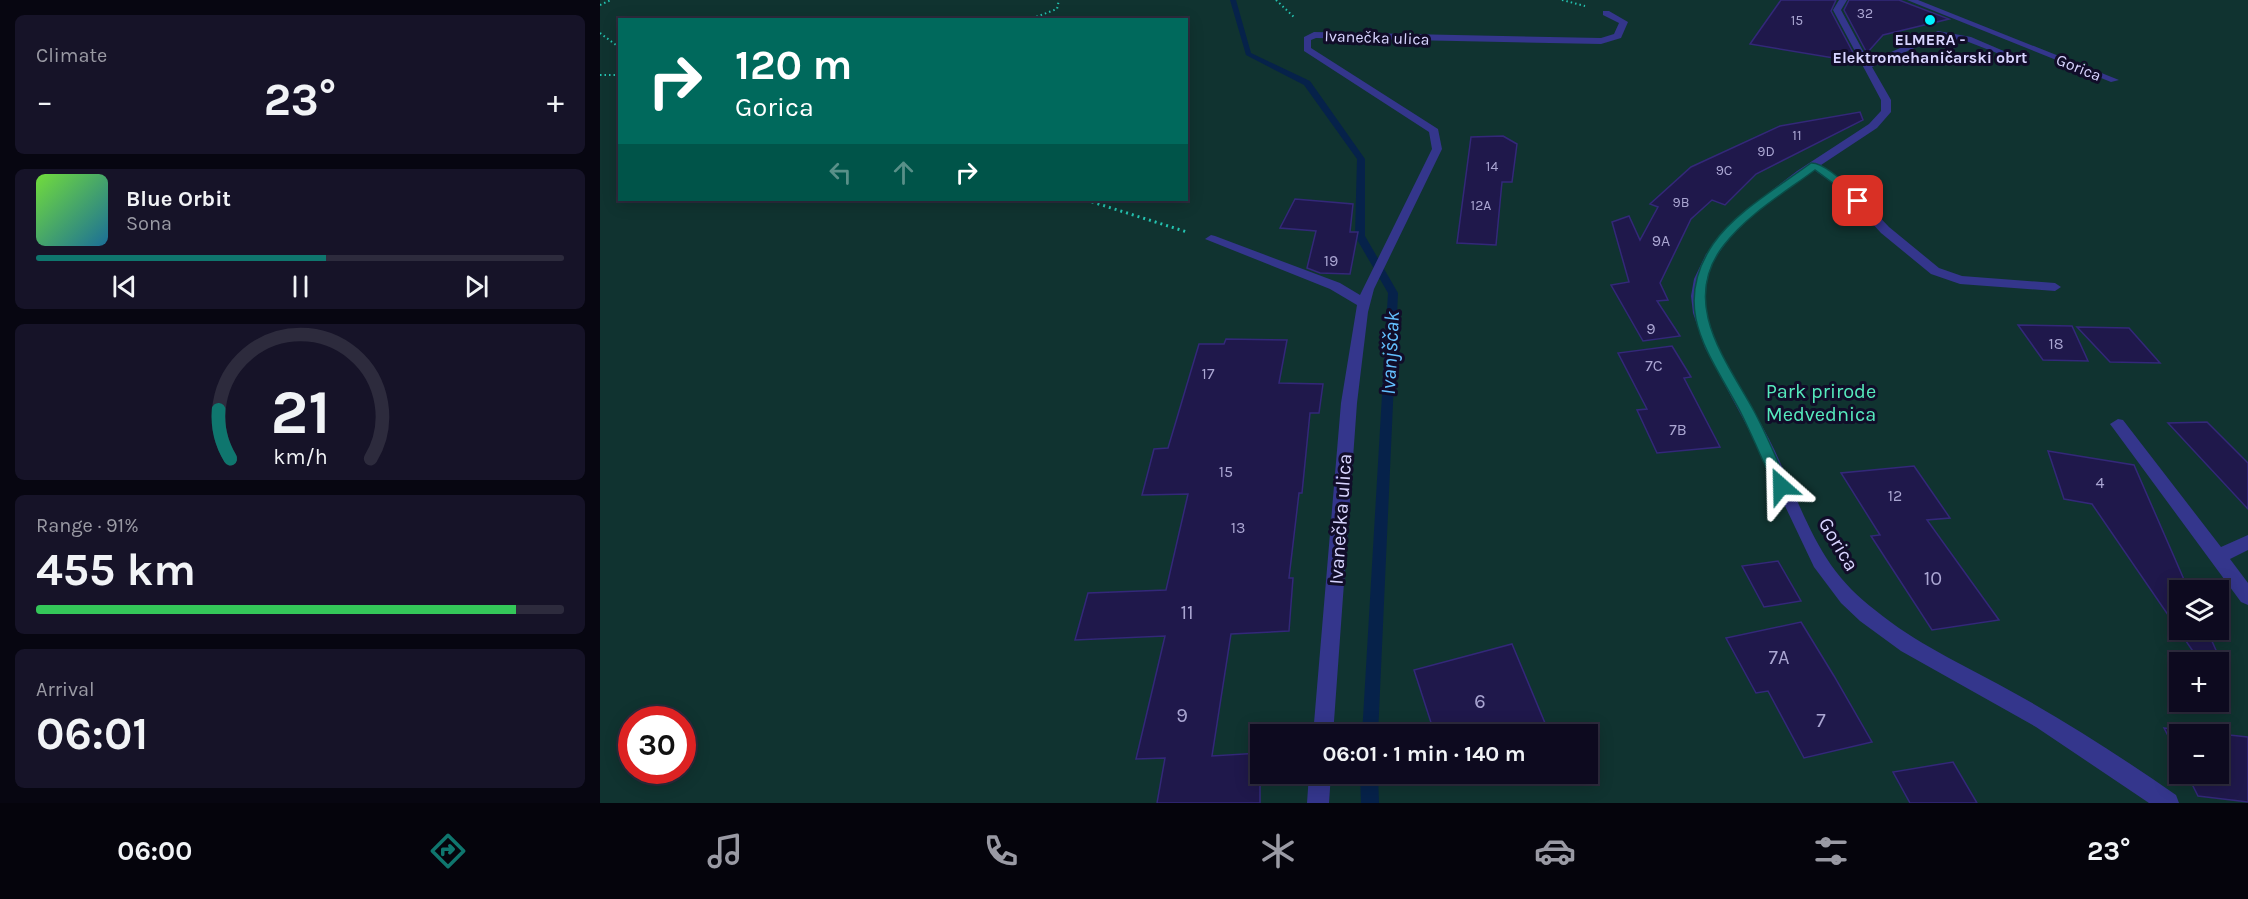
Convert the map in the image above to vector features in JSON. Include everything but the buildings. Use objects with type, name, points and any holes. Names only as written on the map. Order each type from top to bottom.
[{"type":"street","name":"Gorica","points":[[1843,0],[1837,10],[1852,44],[1886,100],[1886,112],[1873,126],[1754,209],[1718,244],[1700,280],[1699,311],[1716,358],[1747,411],[1790,504],[1827,574],[1862,614],[1900,641],[2001,696],[2082,744],[2168,803]]},
{"type":"street","name":"Gorica","points":[[1911,0],[2114,80]]},
{"type":"street","name":"Ivanečka ulica","points":[[1324,724],[1349,403],[1365,296],[1437,149],[1434,131],[1307,49],[1307,39],[1314,35],[1601,41],[1618,36],[1624,22],[1606,13]]},
{"type":"street","points":[[1867,66],[1938,34],[1968,39],[2002,52]]},
{"type":"street","points":[[1815,165],[1845,187],[1885,230],[1935,272],[1960,280],[2055,287]]},
{"type":"street","points":[[1210,239],[1365,296]]},
{"type":"street","points":[[2118,424],[2248,597]]},
{"type":"street","points":[[2217,557],[2248,542]]},
{"type":"street","points":[[1318,803],[1319,784]]},
{"type":"path","points":[[600,5],[610,0]]},
{"type":"path","points":[[1033,18],[1057,9],[1059,0]]},
{"type":"path","points":[[600,33],[618,46]]},
{"type":"path","points":[[600,75],[618,75]]},
{"type":"path","points":[[1089,201],[1210,239]]},
{"type":"green space","name":"Park prirode Medvednica","points":[[600,0],[2248,0],[2248,803],[600,803]]},
{"type":"waterway","name":"Ivanjščak","points":[[1233,0],[1248,54],[1307,83],[1361,159],[1360,236],[1393,293],[1371,724]]},
{"type":"waterway","name":"Ivanjščak","points":[[1369,784],[1370,803]]},
{"type":"place","name":"ELMERA - Elektromehaničarski obrt","points":[[1930,20]]},
{"type":"route","points":[[1781,486],[1747,411],[1716,358],[1699,311],[1700,280],[1718,244],[1754,209],[1815,165],[1845,187],[1858,201]]}]
